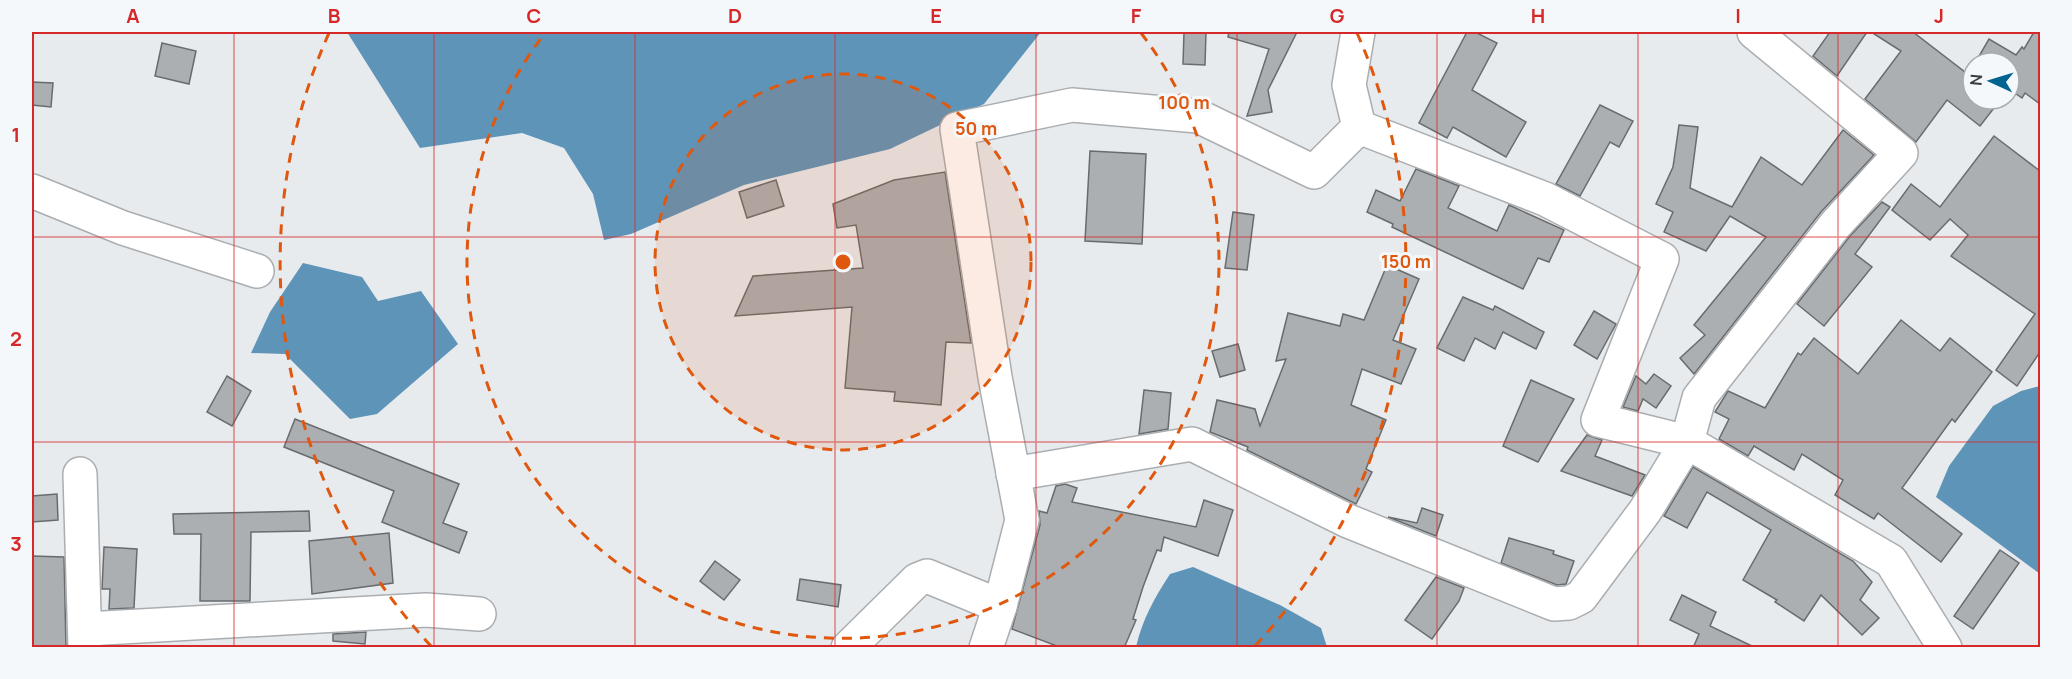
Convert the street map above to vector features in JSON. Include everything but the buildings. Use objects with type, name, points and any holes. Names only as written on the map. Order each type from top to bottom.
[{"type":"street","points":[[1358,32],[1349,85],[1359,127]]},
{"type":"street","points":[[1014,474],[1192,444],[1348,521],[1554,604],[1569,603],[1581,597],[1645,511],[1687,442],[1699,398],[1836,224],[1901,153],[1754,32]]},
{"type":"street","points":[[986,648],[1000,606],[1022,520],[995,376],[957,129],[1072,105],[1198,116],[1314,172],[1359,127]]},
{"type":"street","points":[[1359,127],[1545,199],[1662,259],[1598,420],[1687,442],[1891,561],[1945,648]]},
{"type":"street","points":[[32,191],[123,228],[257,271]]},
{"type":"street","points":[[80,474],[85,638],[426,610],[479,614]]},
{"type":"street","points":[[848,648],[917,580],[927,576],[1000,606]]},
{"type":"water","points":[[347,32],[1041,32],[984,104],[890,149],[744,185],[631,234],[604,240],[593,194],[564,148],[522,133],[420,148]]},
{"type":"water","points":[[303,263],[362,277],[378,301],[421,291],[458,344],[377,414],[350,419],[285,354],[251,353],[270,312]]},
{"type":"water","points":[[2040,386],[2040,574],[1936,497],[1949,466],[1993,406],[2021,391]]},
{"type":"water","points":[[1193,567],[1280,605],[1321,628],[1327,647],[1136,647],[1150,609],[1170,574]]}]
